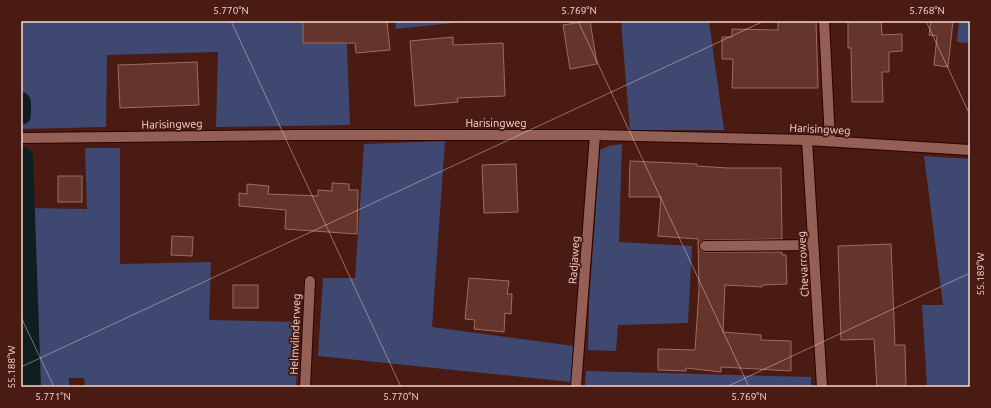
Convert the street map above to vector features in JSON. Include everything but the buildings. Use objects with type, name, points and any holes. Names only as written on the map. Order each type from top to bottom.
[{"type":"street","points":[[824,21],[830,141]]},
{"type":"street","name":"Harisingweg","points":[[21,138],[288,135],[595,135],[807,140],[970,150]]},
{"type":"street","name":"Radjaweg","points":[[576,387],[595,135]]},
{"type":"street","name":"Chevarroweg","points":[[807,140],[822,387]]},
{"type":"street","points":[[705,246],[813,245]]},
{"type":"street","name":"Helmvlinderweg","points":[[305,387],[310,281]]},
{"type":"shaded area","points":[[21,21],[346,21],[350,125],[216,127],[218,52],[107,55],[106,127],[21,129]]},
{"type":"shaded area","points":[[395,21],[462,21],[462,22],[396,29]]},
{"type":"shaded area","points":[[621,21],[709,21],[724,130],[630,130]]},
{"type":"shaded area","points":[[959,21],[970,21],[970,43],[957,42]]},
{"type":"shaded area","points":[[445,141],[432,327],[574,346],[571,382],[318,356],[323,278],[355,278],[364,144]]},
{"type":"shaded area","points":[[622,144],[619,242],[692,246],[688,323],[618,325],[616,351],[588,350],[589,303],[600,150],[609,146]]},
{"type":"shaded area","points":[[85,148],[120,148],[120,264],[211,262],[209,320],[299,322],[296,387],[85,387],[84,378],[69,378],[69,387],[21,387],[21,157],[23,157],[25,208],[87,209]]},
{"type":"shaded area","points":[[924,156],[970,159],[970,387],[927,387],[922,305],[943,305]]},
{"type":"shaded area","points":[[586,371],[811,377],[811,387],[585,387]]},
{"type":"waterway","points":[[21,102],[21,115]]},
{"type":"waterway","points":[[23,157],[31,387]]}]
